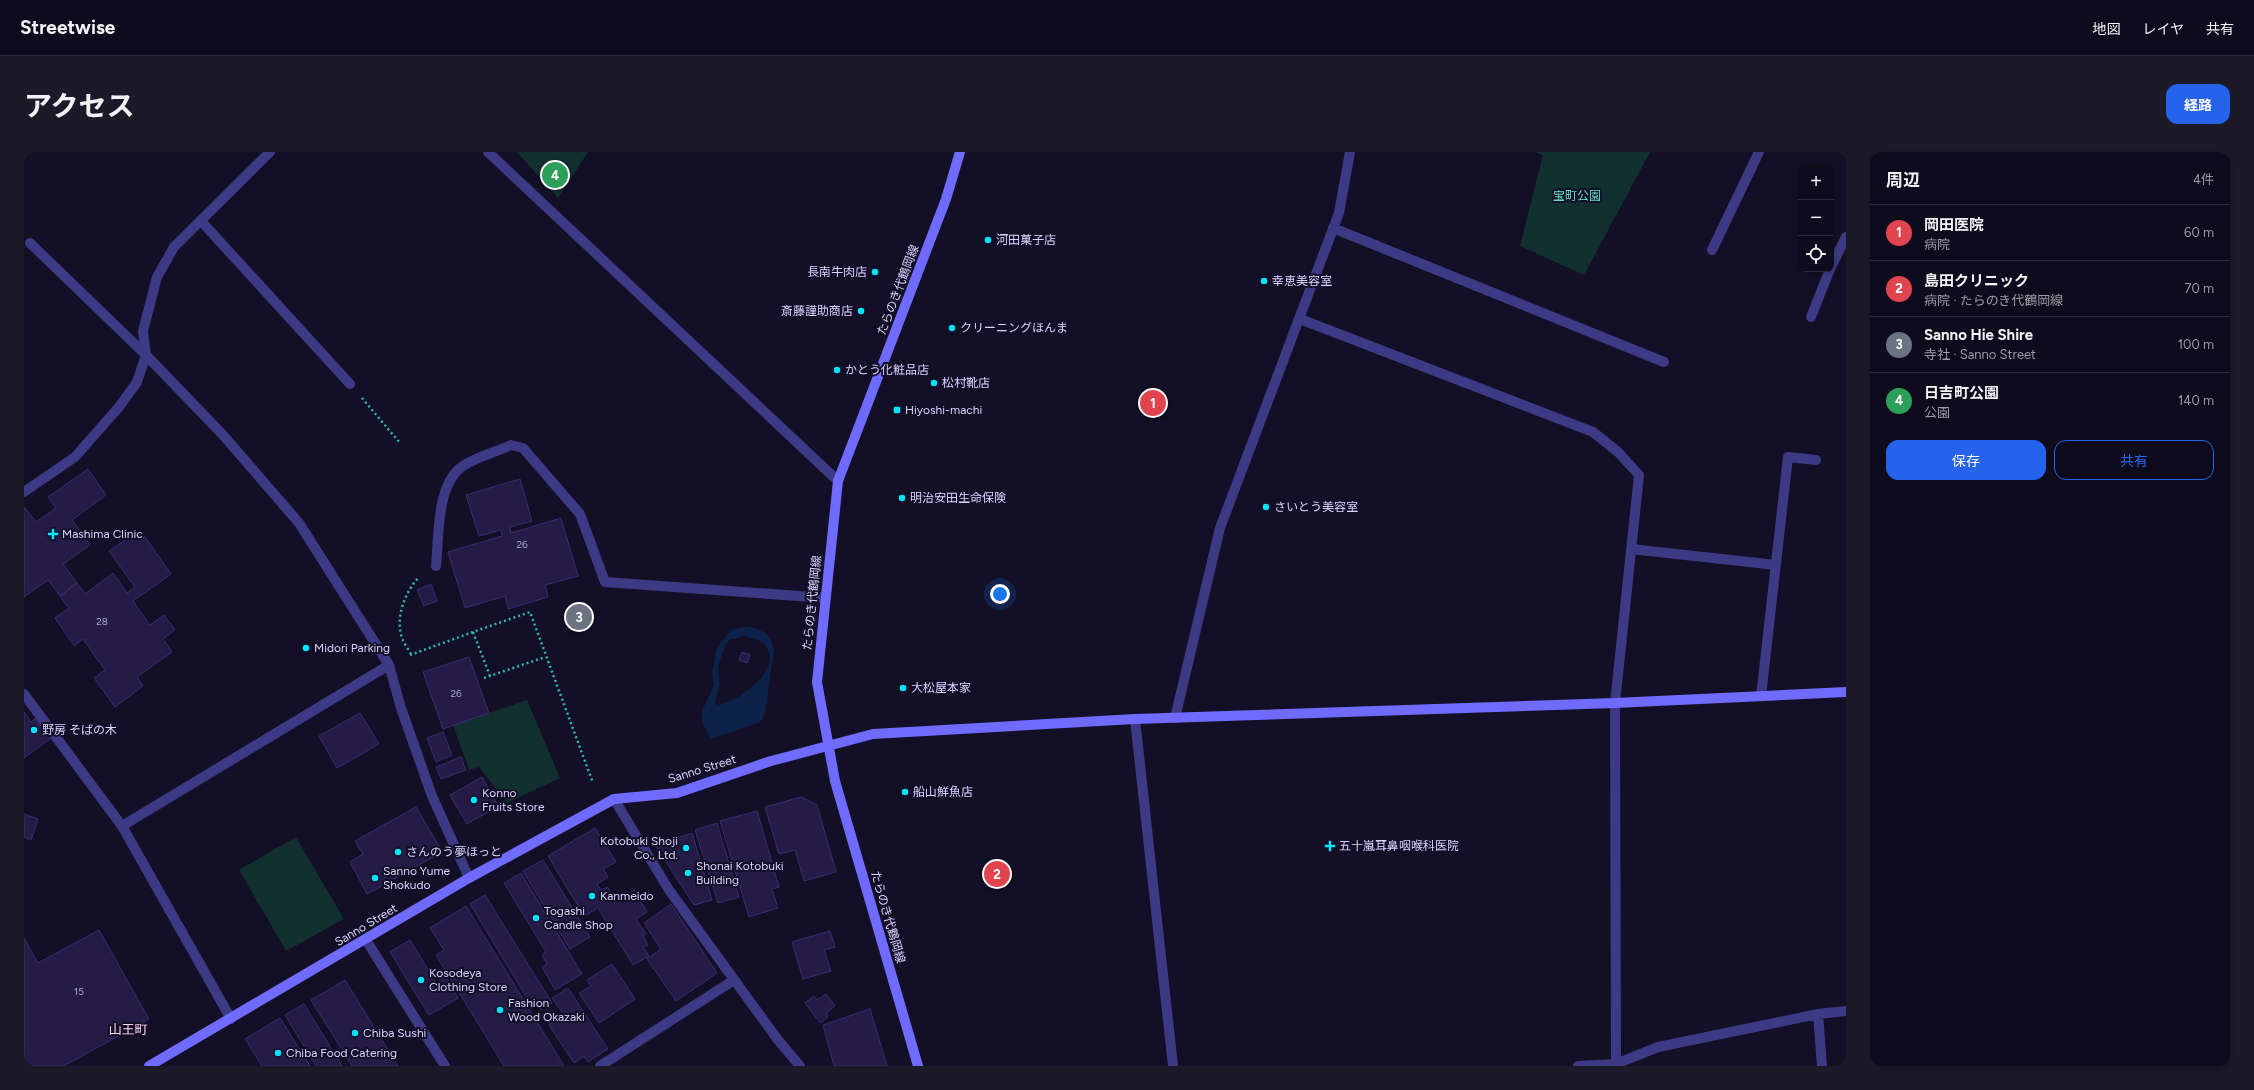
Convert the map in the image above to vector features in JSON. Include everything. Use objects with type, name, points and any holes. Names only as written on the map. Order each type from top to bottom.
[{"type":"street","points":[[24,492],[75,457],[119,407],[137,382],[146,355],[143,331],[157,277],[174,247],[270,152]]},
{"type":"street","points":[[488,152],[838,481]]},
{"type":"street","name":"たらのき代鶴岡線","points":[[918,1066],[835,781],[827,746],[817,682],[838,481],[927,250],[960,152]]},
{"type":"street","points":[[1175,718],[1220,528],[1339,213],[1350,152]]},
{"type":"street","points":[[1712,250],[1759,152]]},
{"type":"street","points":[[201,221],[350,384]]},
{"type":"street","points":[[1333,228],[1664,362]]},
{"type":"street","points":[[1834,260],[1846,237]]},
{"type":"street","points":[[30,243],[146,355],[223,435],[299,523],[389,665],[401,708],[432,796],[469,878]]},
{"type":"street","points":[[1811,317],[1828,272]]},
{"type":"street","points":[[1300,319],[1593,432],[1618,452],[1639,475],[1615,702],[1616,1065]]},
{"type":"street","points":[[436,566],[445,489],[453,476],[463,466],[511,445],[516,445],[523,448],[533,458],[580,514],[604,582],[826,598]]},
{"type":"street","points":[[1761,696],[1788,456],[1816,460]]},
{"type":"street","points":[[1631,549],[1776,565]]},
{"type":"street","points":[[122,826],[389,665]]},
{"type":"street","name":"Sanno Street","points":[[149,1066],[366,940],[469,878],[614,799],[677,793],[771,761],[873,734],[1135,719],[1615,702],[1846,692]]},
{"type":"street","points":[[24,694],[122,826],[231,1019]]},
{"type":"street","points":[[1135,719],[1173,1066]]},
{"type":"street","points":[[614,799],[669,890],[778,1040],[800,1066]]},
{"type":"street","points":[[366,940],[445,1066]]},
{"type":"street","points":[[600,1066],[734,980]]},
{"type":"street","points":[[1578,1066],[1616,1065],[1658,1047],[1818,1014],[1846,1011]]},
{"type":"street","points":[[1818,1014],[1822,1066]]},
{"type":"path","points":[[350,384],[400,443]]},
{"type":"path","points":[[411,654],[401,637],[399,614],[410,586],[422,574],[436,566]]},
{"type":"path","points":[[403,657],[530,612],[545,657],[593,783]]},
{"type":"path","points":[[473,632],[490,676]]},
{"type":"path","points":[[484,678],[545,657]]},
{"type":"green space","points":[[517,152],[588,152],[558,198]]},
{"type":"green space","name":"宝町公園","points":[[1535,152],[1650,152],[1584,275],[1520,246],[1543,155]]},
{"type":"green space","points":[[527,700],[560,778],[507,803],[479,767],[469,770],[453,725]]},
{"type":"green space","points":[[296,837],[344,919],[286,951],[239,870]]},
{"type":"water","points":[[748,626],[758,629],[768,636],[773,645],[774,650],[765,713],[762,720],[758,723],[711,739],[702,722],[702,711],[714,685],[712,673],[716,651],[722,640],[733,629]],"holes":[[[744,636],[764,644],[769,653],[769,663],[757,683],[736,698],[726,703],[717,705],[715,702],[720,684],[718,666],[725,646],[729,640]]]},
{"type":"building","name":"Mashima Clinic","points":[[88,469],[106,495],[72,520],[90,545],[63,564],[77,583],[60,596],[48,580],[24,597],[24,507],[36,522],[56,508],[48,497]]},
{"type":"building","points":[[520,479],[532,521],[510,527],[511,533],[561,518],[578,576],[545,585],[548,597],[508,609],[505,596],[465,608],[448,552],[502,536],[501,530],[479,536],[466,495]]},
{"type":"building","points":[[140,530],[171,574],[133,601],[150,625],[164,615],[175,630],[163,639],[172,652],[137,677],[143,686],[115,707],[94,678],[105,670],[83,639],[74,646],[55,618],[69,608],[60,596],[77,583],[85,594],[113,573],[127,593],[135,587],[109,551]]},
{"type":"building","points":[[431,584],[437,601],[424,606],[417,590]]},
{"type":"building","points":[[742,652],[750,655],[747,663],[739,660]]},
{"type":"building","points":[[469,657],[489,713],[443,729],[423,672]]},
{"type":"building","name":"野房 そばの木","points":[[24,712],[31,722],[35,718],[50,739],[24,758]]},
{"type":"building","points":[[360,713],[379,744],[337,768],[319,736]]},
{"type":"building","points":[[443,732],[452,755],[436,762],[427,738]]},
{"type":"building","points":[[461,757],[466,770],[441,779],[436,767]]},
{"type":"building","name":"Konno Fruits Store","points":[[482,777],[498,806],[467,824],[450,795]]},
{"type":"building","points":[[801,797],[817,805],[836,872],[804,881],[795,850],[779,854],[765,807]]},
{"type":"building","name":"さんのう夢ほっと","points":[[416,807],[439,846],[434,849],[437,855],[367,894],[350,862],[363,854],[355,841]]},
{"type":"building","points":[[757,811],[779,887],[772,889],[778,908],[749,917],[720,821]]},
{"type":"building","points":[[24,814],[38,819],[31,840],[24,837]]},
{"type":"building","points":[[717,823],[739,897],[718,903],[695,830]]},
{"type":"building","name":"Kanmeido","points":[[595,828],[616,862],[603,869],[608,877],[597,884],[601,890],[607,887],[616,901],[634,890],[647,912],[636,919],[646,934],[643,936],[648,945],[643,947],[649,956],[633,965],[598,908],[584,916],[548,856]]},
{"type":"building","name":"Shonai Kotobuki Building","points":[[692,833],[712,900],[694,905],[655,845]]},
{"type":"building","points":[[543,860],[590,937],[570,949],[523,871]]},
{"type":"building","name":"Togashi Candle Shop","points":[[521,873],[582,974],[555,990],[542,967],[547,964],[542,955],[546,952],[504,883]]},
{"type":"building","points":[[485,895],[552,1003],[541,1010],[537,1003],[532,1006],[470,904]]},
{"type":"building","points":[[671,904],[717,973],[676,1001],[647,959],[661,949],[644,923]]},
{"type":"building","name":"Fashion Wood Okazaki","points":[[466,906],[564,1066],[504,1066],[436,955],[444,950],[430,928]]},
{"type":"building","points":[[99,930],[149,1019],[64,1066],[24,1066],[24,938],[38,963]]},
{"type":"building","points":[[830,931],[835,947],[824,950],[831,971],[803,979],[792,942]]},
{"type":"building","name":"Kosodeya Clothing Store","points":[[410,940],[436,983],[446,977],[458,998],[429,1015],[390,952]]},
{"type":"building","points":[[612,964],[635,999],[599,1023],[579,993],[591,986],[587,980]]},
{"type":"building","name":"Chiba Sushi","points":[[345,980],[398,1066],[352,1066],[311,1000]]},
{"type":"building","points":[[568,988],[608,1049],[588,1062],[584,1056],[574,1063],[549,1025],[564,1015],[552,998]]},
{"type":"building","points":[[826,994],[835,1006],[826,1013],[828,1017],[820,1023],[805,1003],[814,996],[817,1000]]},
{"type":"building","points":[[304,1004],[342,1066],[316,1066],[285,1015]]},
{"type":"building","points":[[870,1009],[887,1066],[834,1066],[823,1025]]},
{"type":"building","name":"Chiba Food Catering","points":[[280,1018],[310,1066],[262,1066],[245,1039]]},
{"type":"place","name":"日吉町公園","points":[[555,175]]},
{"type":"place","name":"河田菓子店","points":[[988,240]]},
{"type":"place","name":"長南牛肉店","points":[[875,272]]},
{"type":"place","name":"幸恵美容室","points":[[1264,281]]},
{"type":"place","name":"斎藤謹助商店","points":[[861,311]]},
{"type":"place","name":"クリーニングほんま","points":[[952,328]]},
{"type":"place","name":"かとう化粧品店","points":[[837,370]]},
{"type":"place","name":"松村靴店","points":[[934,383]]},
{"type":"place","name":"岡田医院","points":[[1153,403]]},
{"type":"place","name":"Hiyoshi-machi","points":[[897,410]]},
{"type":"place","name":"明治安田生命保険","points":[[902,498]]},
{"type":"place","name":"さいとう美容室","points":[[1266,507]]},
{"type":"place","name":"Mashima Clinic","points":[[53,534]]},
{"type":"place","name":"Sanno Hie Shire","points":[[579,617]]},
{"type":"place","name":"Midori Parking","points":[[306,648]]},
{"type":"place","name":"大松屋本家","points":[[903,688]]},
{"type":"place","name":"野房 そばの木","points":[[34,730]]},
{"type":"place","name":"船山鮮魚店","points":[[905,792]]},
{"type":"place","name":"Konno Fruits Store","points":[[474,800]]},
{"type":"place","name":"五十嵐耳鼻咽喉科医院","points":[[1330,846]]},
{"type":"place","name":"Kotobuki Shoji Co., Ltd.","points":[[686,848]]},
{"type":"place","name":"さんのう夢ほっと","points":[[398,852]]},
{"type":"place","name":"Shonai Kotobuki Building","points":[[688,873]]},
{"type":"place","name":"島田クリニック","points":[[997,874]]},
{"type":"place","name":"Sanno Yume Shokudo","points":[[375,878]]},
{"type":"place","name":"Kanmeido","points":[[592,896]]},
{"type":"place","name":"Togashi Candle Shop","points":[[536,918]]},
{"type":"place","name":"Kosodeya Clothing Store","points":[[421,980]]},
{"type":"place","name":"Fashion Wood Okazaki","points":[[500,1010]]},
{"type":"place","name":"Chiba Sushi","points":[[355,1033]]},
{"type":"place","name":"Chiba Food Catering","points":[[278,1053]]},
{"type":"district","name":"山王町","points":[[128,1029]]}]
